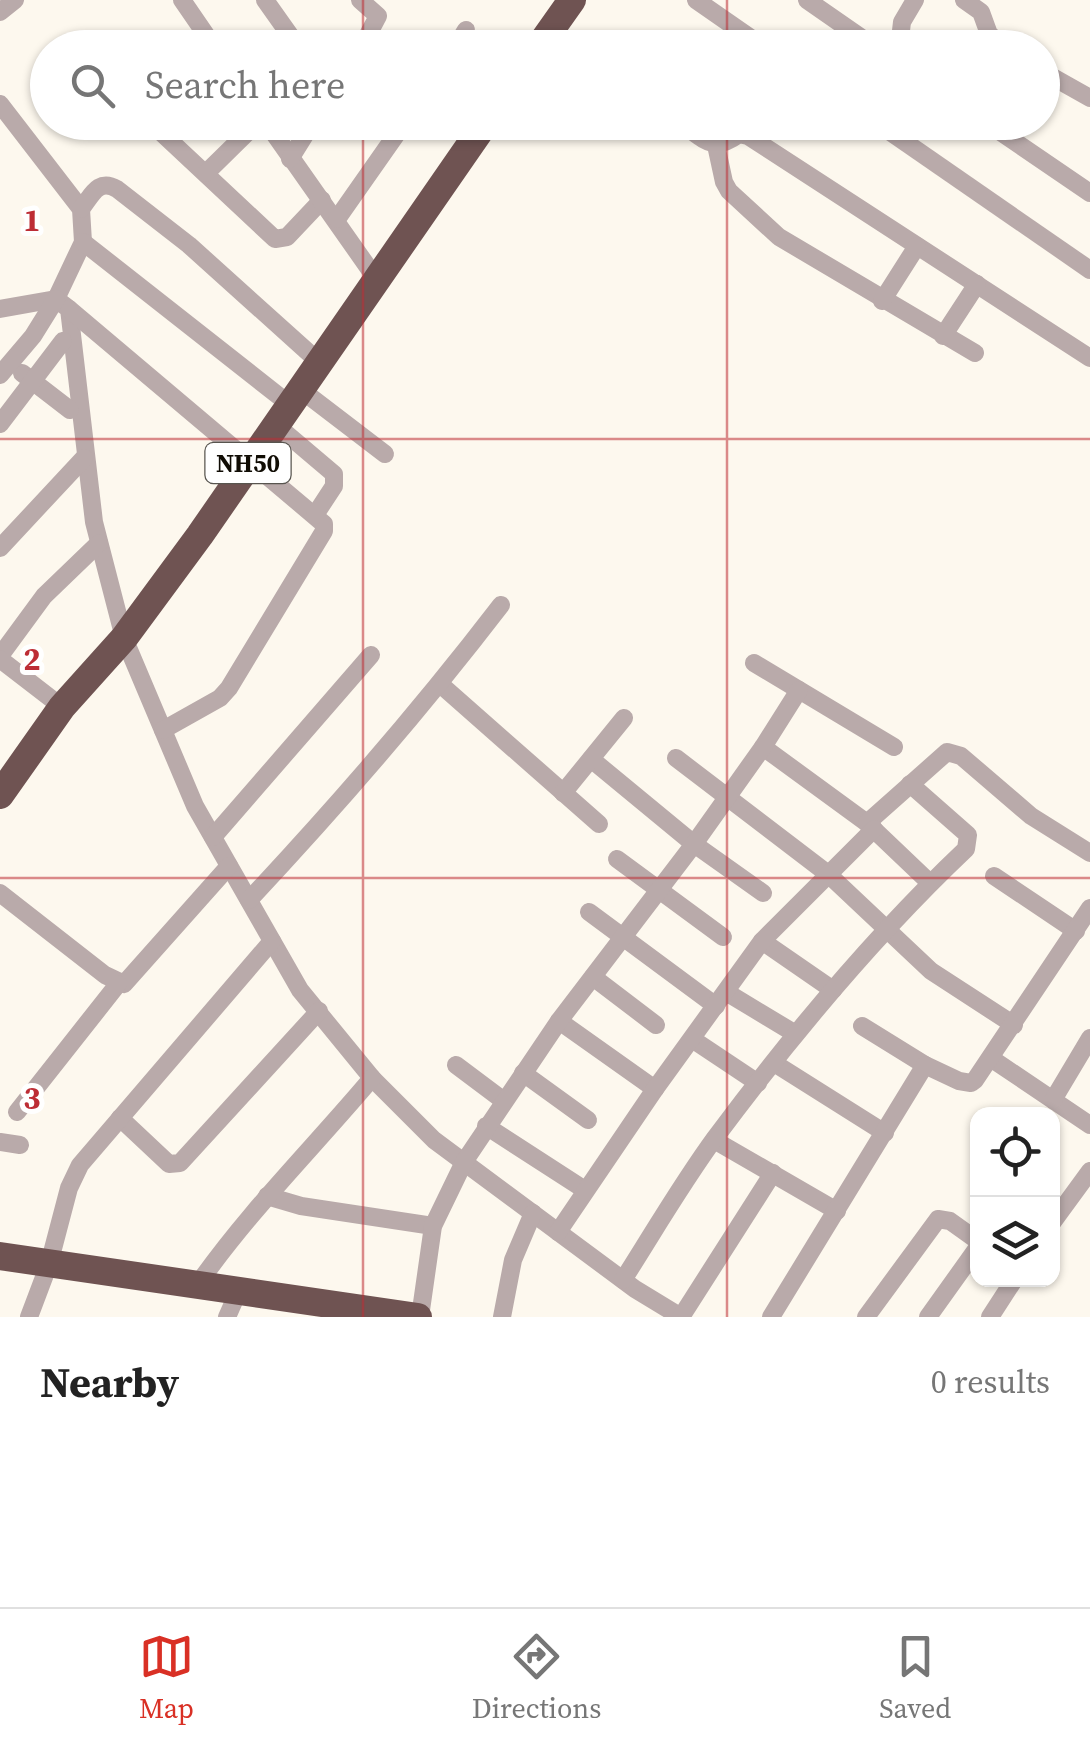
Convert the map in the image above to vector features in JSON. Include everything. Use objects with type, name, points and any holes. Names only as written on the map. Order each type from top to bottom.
[{"type":"highway","points":[[557,30],[570,1]]},
{"type":"highway","name":"NH50","points":[[0,794],[62,708],[124,638],[474,140]]},
{"type":"highway","points":[[0,1256],[47,1270],[326,1317]]},
{"type":"highway","points":[[0,1268],[198,1284],[234,1304],[419,1317]]},
{"type":"street","points":[[0,12],[15,0]]},
{"type":"street","points":[[182,0],[202,30]]},
{"type":"street","points":[[265,0],[286,30]]},
{"type":"street","points":[[360,0],[378,16],[371,30]]},
{"type":"street","points":[[696,0],[739,30]]},
{"type":"street","points":[[807,0],[850,30]]},
{"type":"street","points":[[901,30],[915,0]]},
{"type":"street","points":[[964,0],[981,12],[988,30]]},
{"type":"street","points":[[1060,81],[1090,98]]},
{"type":"street","points":[[0,104],[80,209],[83,242],[62,304],[5,369],[31,380],[70,410]]},
{"type":"street","points":[[170,140],[279,240],[287,237],[322,200]]},
{"type":"street","points":[[206,172],[242,140]]},
{"type":"street","points":[[276,140],[337,219],[377,280]]},
{"type":"street","points":[[290,158],[302,140]]},
{"type":"street","points":[[337,219],[392,140]]},
{"type":"street","points":[[708,140],[716,145],[732,140]]},
{"type":"street","points":[[754,140],[1090,358]]},
{"type":"street","points":[[902,140],[1090,270]]},
{"type":"street","points":[[1012,140],[1090,193]]},
{"type":"street","points":[[716,145],[724,182],[739,202],[779,237],[974,353]]},
{"type":"street","points":[[80,209],[99,186],[105,184],[118,190],[189,244],[319,362]]},
{"type":"street","points":[[83,242],[288,406],[385,454]]},
{"type":"street","points":[[882,301],[917,246]]},
{"type":"street","points":[[943,336],[977,284]]},
{"type":"street","points":[[62,304],[99,543],[124,638],[195,806],[300,990],[372,1078],[434,1140],[622,1280],[681,1317],[773,1173]]},
{"type":"street","points":[[0,309],[62,304],[324,524],[324,532],[236,680],[220,698],[163,730]]},
{"type":"street","points":[[0,424],[62,341]]},
{"type":"street","points":[[288,406],[334,474],[334,486],[316,514]]},
{"type":"street","points":[[0,548],[84,458]]},
{"type":"street","points":[[62,708],[0,657],[44,596],[99,543]]},
{"type":"street","points":[[249,900],[440,684],[501,606]]},
{"type":"street","points":[[213,837],[371,655]]},
{"type":"street","points":[[754,663],[894,747]]},
{"type":"street","points":[[440,684],[599,824]]},
{"type":"street","points":[[419,1317],[433,1226],[464,1162],[559,1021],[694,844],[799,690]]},
{"type":"street","points":[[563,794],[624,718]]},
{"type":"street","points":[[763,747],[870,826],[930,883]]},
{"type":"street","points":[[558,1232],[762,941],[942,753],[954,753],[1019,808],[1090,853]]},
{"type":"street","points":[[676,758],[828,874],[931,971],[1014,1025]]},
{"type":"street","points":[[591,759],[694,844],[763,894]]},
{"type":"street","points":[[622,1280],[714,1140],[794,1033],[966,848],[969,840],[910,784]]},
{"type":"street","points":[[617,859],[722,937]]},
{"type":"street","points":[[0,893],[118,984],[124,984],[230,866]]},
{"type":"street","points":[[994,876],[1076,931]]},
{"type":"street","points":[[862,1026],[925,1065],[971,1083],[992,1059],[1090,908]]},
{"type":"street","points":[[588,912],[622,938],[721,999],[794,1033]]},
{"type":"street","points":[[30,1317],[69,1188],[80,1164],[272,941]]},
{"type":"street","points":[[762,941],[834,990]]},
{"type":"street","points":[[593,977],[656,1024]]},
{"type":"street","points":[[17,1112],[118,984]]},
{"type":"street","points":[[120,1118],[169,1164],[180,1163],[319,1011]]},
{"type":"street","points":[[559,1021],[656,1088]]},
{"type":"street","points":[[1053,1100],[1090,1038]]},
{"type":"street","points":[[692,1039],[758,1084]]},
{"type":"street","points":[[992,1059],[1090,1125]]},
{"type":"street","points":[[774,1063],[885,1133]]},
{"type":"street","points":[[456,1065],[504,1101]]},
{"type":"street","points":[[771,1317],[925,1065]]},
{"type":"street","points":[[524,1074],[588,1120]]},
{"type":"street","points":[[198,1284],[230,1239],[372,1078]]},
{"type":"street","points":[[486,1126],[585,1190]]},
{"type":"street","points":[[714,1140],[837,1212]]},
{"type":"street","points":[[0,1142],[20,1145]]},
{"type":"street","points":[[1060,1212],[1090,1171]]},
{"type":"street","points":[[267,1196],[301,1206],[433,1226]]},
{"type":"street","points":[[502,1317],[513,1260],[532,1213]]},
{"type":"street","points":[[866,1317],[938,1219],[950,1221],[970,1237]]},
{"type":"street","points":[[928,1317],[970,1256]]},
{"type":"street","points":[[990,1317],[1009,1287]]}]
